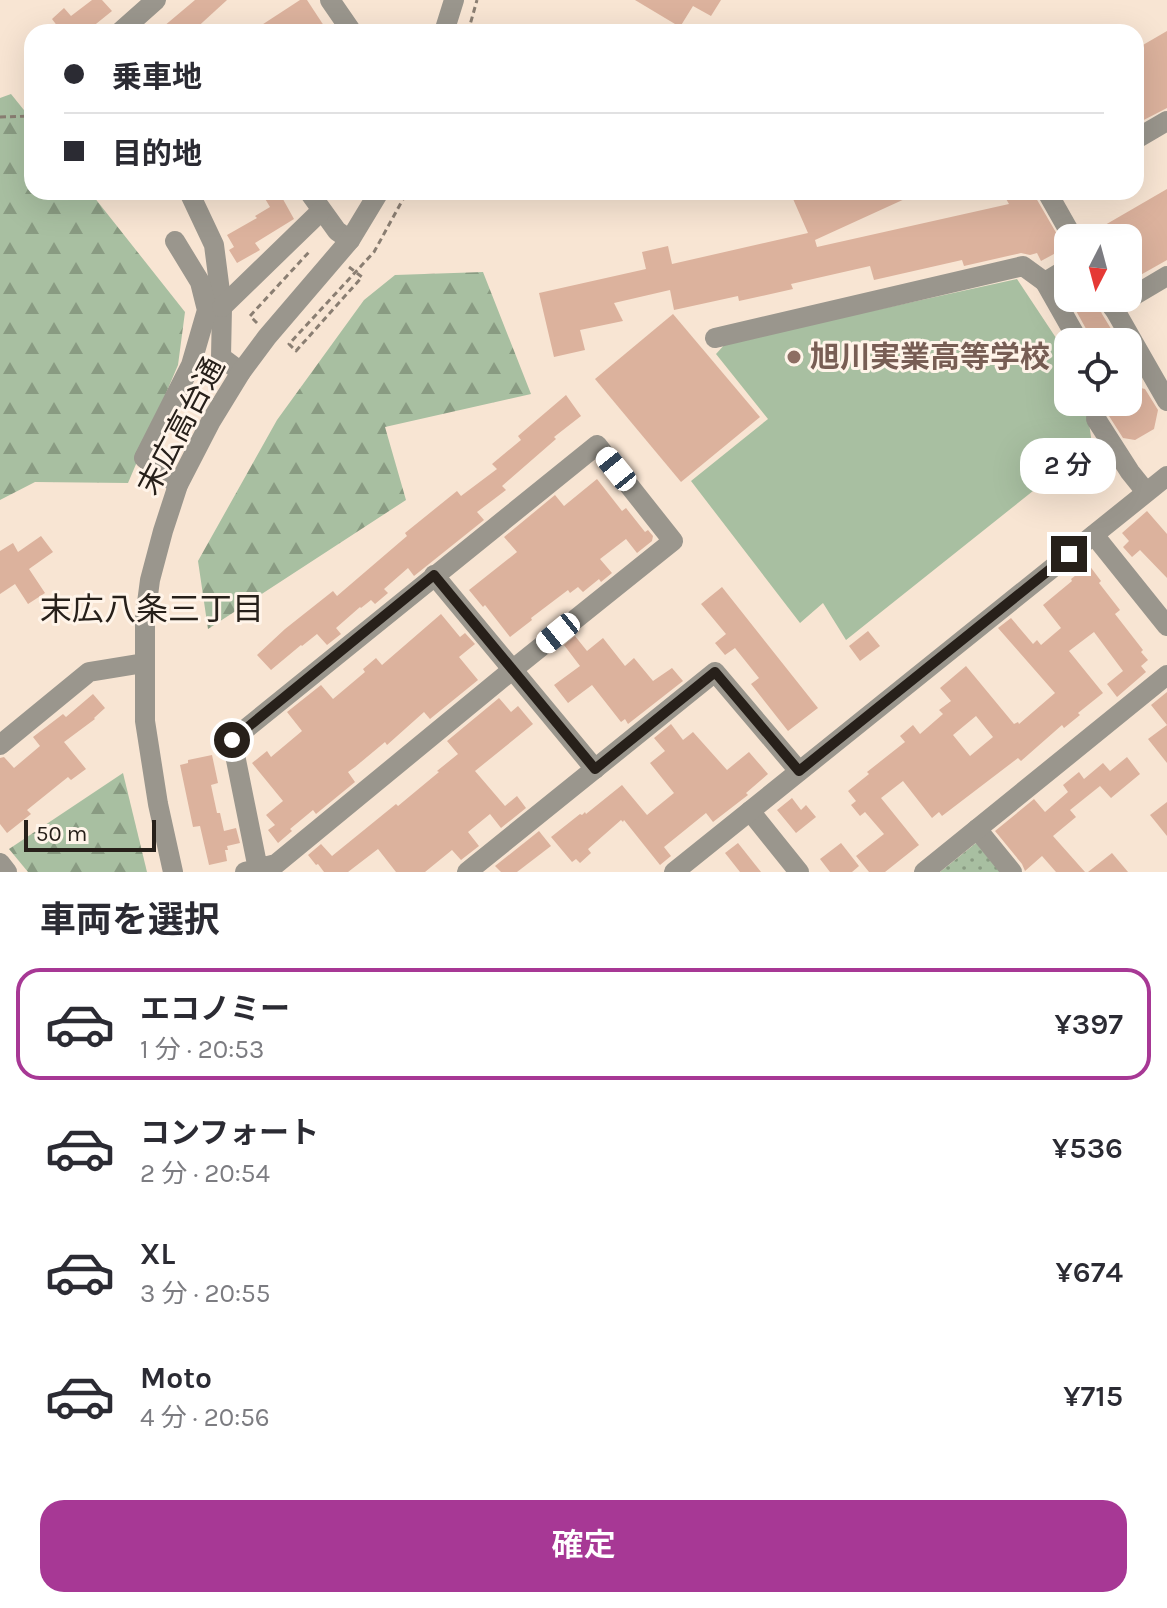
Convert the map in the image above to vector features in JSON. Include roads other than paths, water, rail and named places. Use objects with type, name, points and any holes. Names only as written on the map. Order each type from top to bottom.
[{"type":"street","points":[[129,24],[156,0]]},
{"type":"street","points":[[330,0],[346,24]]},
{"type":"street","points":[[446,24],[454,0]]},
{"type":"street","points":[[1144,134],[1167,121]]},
{"type":"street","points":[[193,200],[214,245],[222,307],[221,357],[241,372]]},
{"type":"street","points":[[314,200],[337,231],[350,240]]},
{"type":"street","name":"末広高台通","points":[[173,872],[145,721],[145,618],[150,580],[163,531],[178,485],[241,372],[350,240],[374,200]]},
{"type":"street","points":[[1052,200],[1065,224]]},
{"type":"street","points":[[222,307],[321,211]]},
{"type":"street","points":[[175,241],[200,282],[207,310],[191,365],[144,458],[178,485]]},
{"type":"street","points":[[715,338],[1023,266],[1045,282],[1071,328]]},
{"type":"street","points":[[1142,288],[1167,276]]},
{"type":"street","points":[[1045,282],[1054,277]]},
{"type":"street","points":[[1115,312],[1167,401]]},
{"type":"street","points":[[1096,416],[1130,472],[1146,492]]},
{"type":"street","points":[[597,445],[673,541],[276,864],[252,871],[232,740],[434,575],[597,445]]},
{"type":"street","points":[[674,872],[1167,476]]},
{"type":"street","points":[[1094,535],[1167,626]]},
{"type":"street","points":[[434,575],[595,769]]},
{"type":"street","points":[[0,745],[89,672],[144,663]]},
{"type":"street","points":[[467,872],[715,672],[799,771]]},
{"type":"street","points":[[924,872],[1167,675]]},
{"type":"street","points":[[750,811],[799,872]]},
{"type":"street","points":[[977,829],[1012,872]]},
{"type":"street","points":[[0,863],[7,872]]},
{"type":"place","name":"旭川実業高等学校","points":[[794,357]]},
{"type":"district","name":"末広八条三丁目","points":[[152,609]]}]
